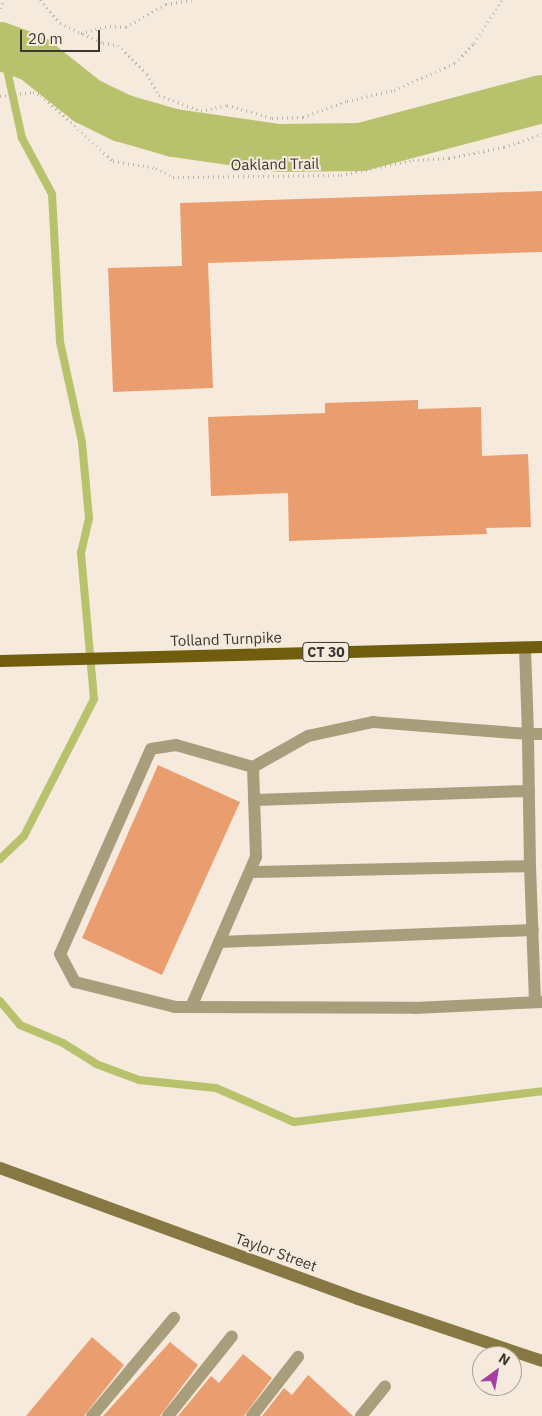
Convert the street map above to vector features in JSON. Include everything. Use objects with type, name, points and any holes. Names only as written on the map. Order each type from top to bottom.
[{"type":"main road","name":"Tolland Turnpike","points":[[0,661],[542,647]]},
{"type":"street","name":"Taylor Street","points":[[0,1168],[358,1299],[542,1361]]},
{"type":"lane","points":[[525,648],[528,734],[529,792],[534,859],[532,930],[539,1002],[414,1008],[176,1007],[75,982],[60,954],[151,749],[176,745],[253,767],[308,736],[373,722],[528,734],[542,734]]},
{"type":"lane","points":[[191,1008],[256,858],[253,767]]},
{"type":"lane","points":[[254,800],[529,792]]},
{"type":"lane","points":[[250,872],[534,859]]},
{"type":"lane","points":[[219,942],[532,930]]},
{"type":"lane","points":[[92,1416],[174,1318]]},
{"type":"lane","points":[[168,1416],[232,1336]]},
{"type":"lane","points":[[252,1416],[298,1357]]},
{"type":"lane","points":[[361,1416],[385,1386]]},
{"type":"path","points":[[0,8],[4,0]]},
{"type":"path","points":[[40,0],[60,23],[81,33],[118,45],[147,74],[159,95],[201,111],[227,105],[272,118],[303,117],[347,101],[394,90],[456,63],[474,43],[502,0]]},
{"type":"path","points":[[81,33],[110,26],[126,27],[166,4],[192,0]]},
{"type":"path","name":"Oakland Trail","points":[[1,96],[33,92],[60,108],[113,161],[156,168],[174,177],[341,175],[486,151],[542,134]]},
{"type":"building","points":[[542,191],[542,252],[208,263],[213,388],[113,392],[108,268],[182,266],[180,203]]},
{"type":"building","points":[[418,400],[418,409],[481,407],[482,456],[528,454],[531,527],[486,528],[487,534],[289,541],[288,493],[211,496],[208,417],[325,413],[325,403]]},
{"type":"building","points":[[158,765],[240,802],[162,975],[82,938]]},
{"type":"building","points":[[92,1337],[124,1365],[84,1416],[26,1416]]},
{"type":"building","points":[[170,1342],[198,1365],[160,1416],[103,1416]]},
{"type":"building","points":[[243,1354],[272,1378],[244,1416],[178,1416],[211,1376],[219,1383]]},
{"type":"building","points":[[308,1375],[353,1416],[262,1416],[284,1388],[292,1395]]},
{"type":"waterway","points":[[0,46],[33,58],[87,101],[122,118],[174,133],[278,148],[361,147],[542,99]]},
{"type":"waterway","points":[[0,859],[24,836],[94,699],[81,553],[89,518],[82,442],[60,342],[52,194],[22,138],[2,47]]},
{"type":"waterway","points":[[0,1001],[20,1025],[63,1043],[96,1064],[139,1080],[216,1088],[294,1122],[542,1091]]}]
